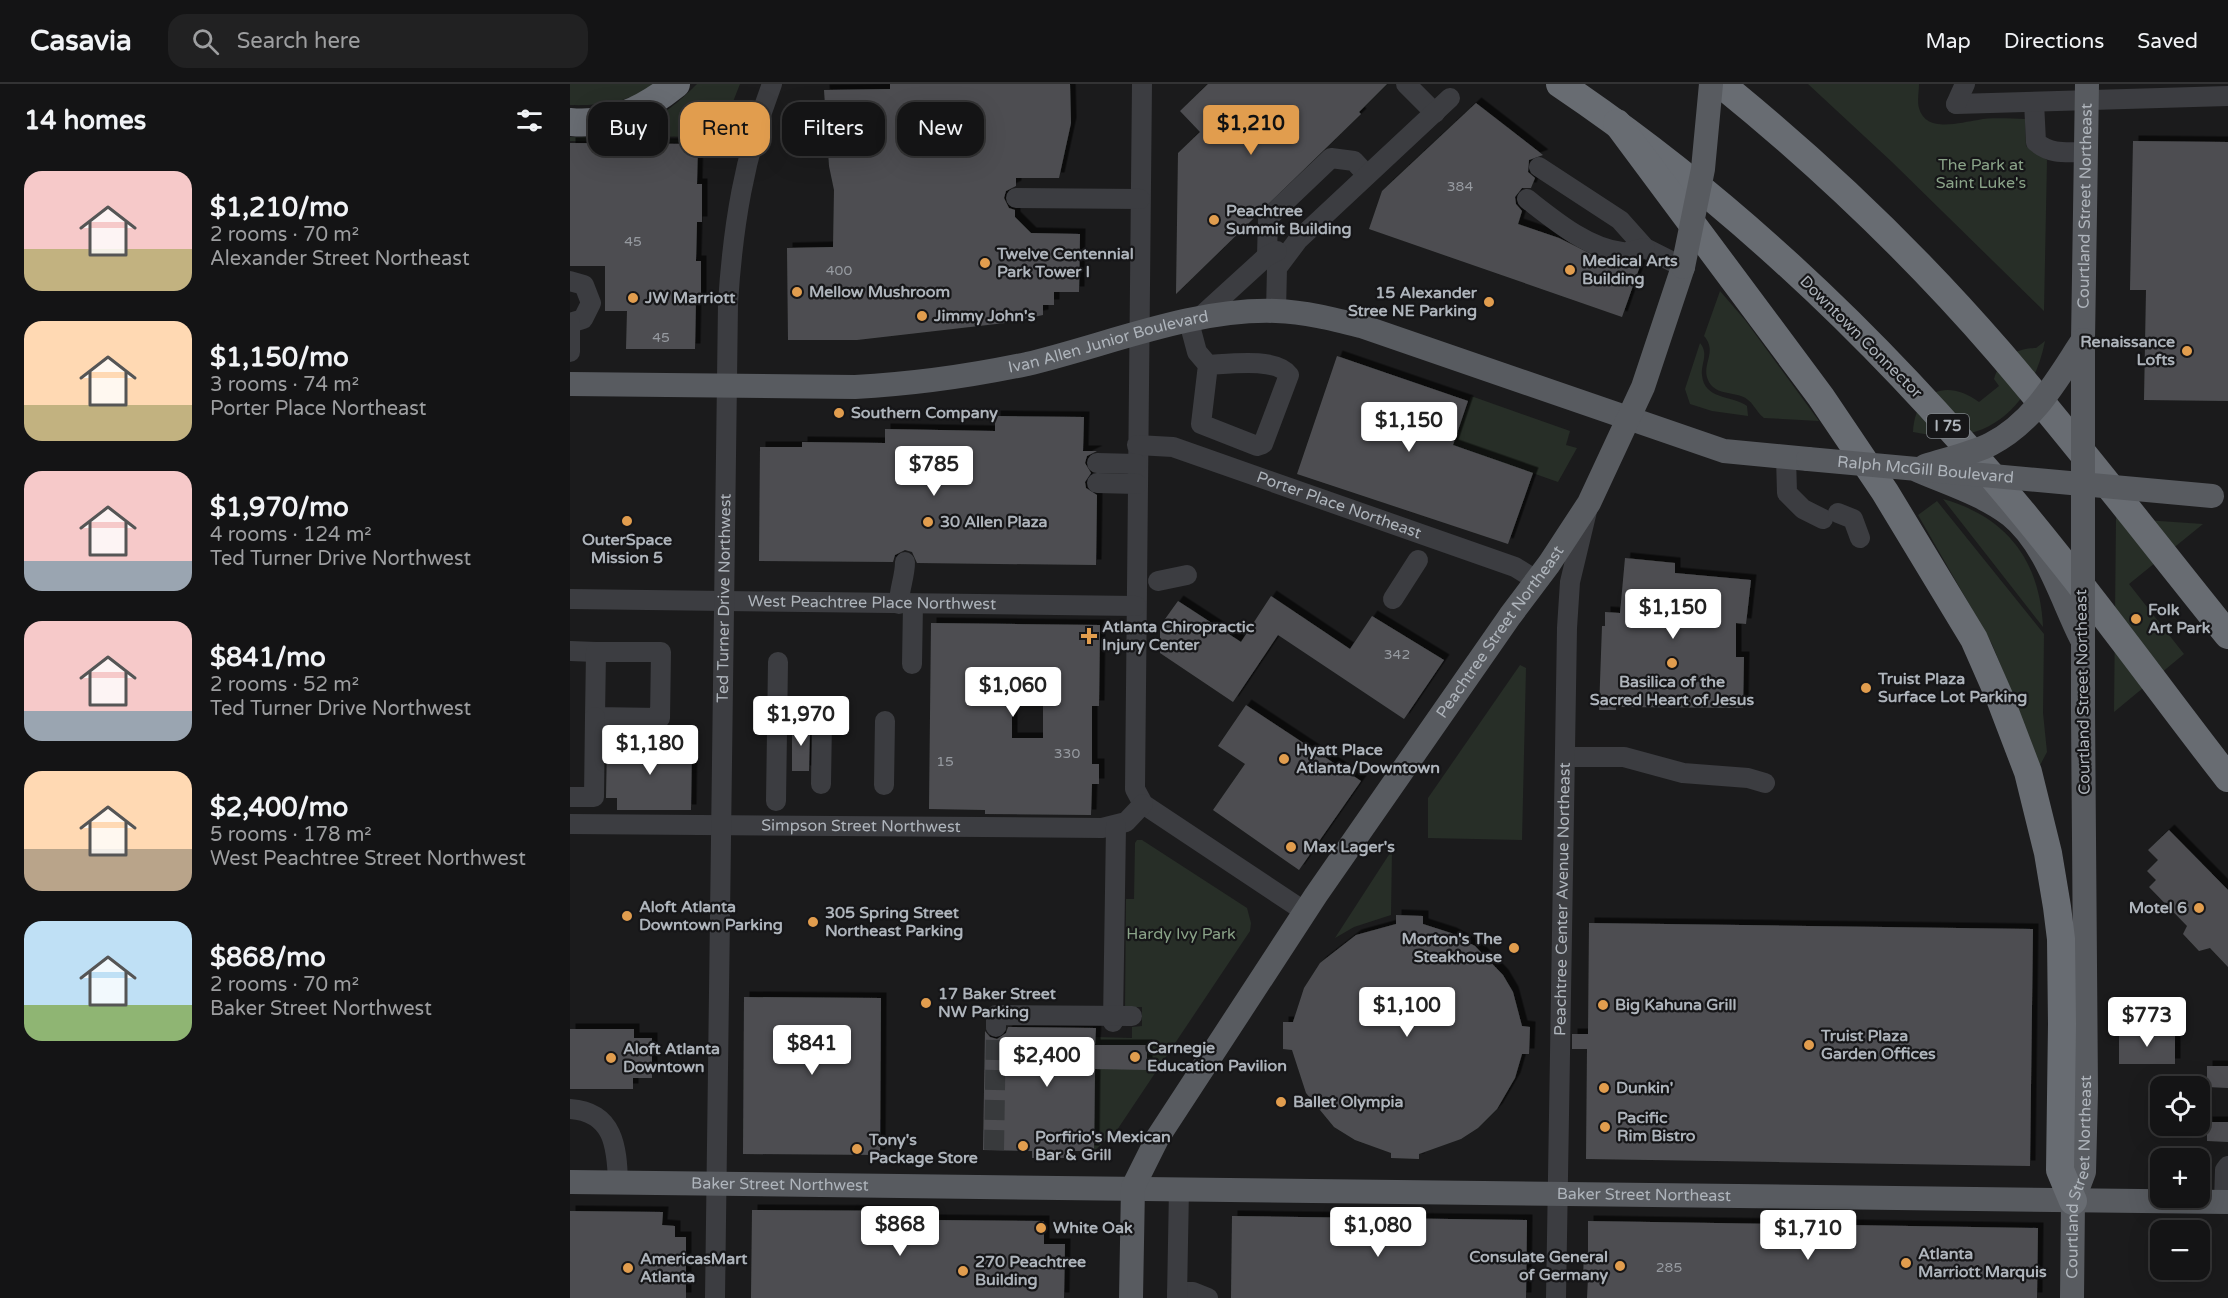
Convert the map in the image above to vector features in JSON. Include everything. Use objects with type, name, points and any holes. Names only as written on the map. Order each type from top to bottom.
[{"type":"highway","points":[[570,122],[609,120],[630,114],[676,84]]},
{"type":"highway","name":"Downtown Connector","points":[[1560,84],[1617,123],[1745,226],[1868,340],[1917,391],[2057,554],[2228,778]]},
{"type":"highway","points":[[1721,84],[1786,137],[1888,234],[1999,352],[2228,635]]},
{"type":"highway","points":[[1617,123],[1821,397],[1885,492],[1974,639],[1999,696],[2028,772],[2048,853],[2057,907],[2061,939],[2062,1024],[2060,1170],[2073,1201]]},
{"type":"main road","name":"Peachtree Street Northeast","points":[[1131,1298],[1133,1187],[1158,1137],[1304,911],[1589,503],[1630,420],[1677,292],[1705,158],[1711,84]]},
{"type":"main road","name":"Courtland Street Northeast","points":[[2072,1298],[2073,1201],[2084,1172],[2086,1092],[2081,638],[2087,92]]},
{"type":"main road","name":"Ivan Allen Junior Boulevard","points":[[570,384],[855,387],[940,380],[1028,363],[1194,320],[1238,312],[1276,311],[1322,316],[1361,326],[1630,420]]},
{"type":"main road","points":[[1914,469],[1989,445],[2007,435],[2036,410],[2083,340]]},
{"type":"main road","name":"Ralph McGill Boulevard","points":[[1630,420],[1724,451],[2220,497]]},
{"type":"main road","points":[[1914,469],[1978,496],[2009,514],[2022,526],[2043,559],[2081,638]]},
{"type":"main road","name":"Baker Street Northwest","points":[[570,1182],[1133,1187]]},
{"type":"main road","name":"Baker Street Northeast","points":[[1133,1187],[2226,1202]]},
{"type":"street","name":"Ted Turner Drive Northwest","points":[[715,1298],[730,273],[739,192],[760,117],[772,84]]},
{"type":"street","points":[[1142,84],[1138,334],[1136,789],[1143,804],[1304,911]]},
{"type":"street","points":[[1406,84],[1435,112]]},
{"type":"street","points":[[1952,84],[1956,104]]},
{"type":"street","points":[[1956,104],[1965,84]]},
{"type":"street","points":[[1956,104],[2034,102],[2087,92],[2228,96]]},
{"type":"street","points":[[1276,311],[1277,268],[1298,240],[1450,98]]},
{"type":"street","points":[[2034,102],[2036,142],[2045,150],[2053,152],[2086,152]]},
{"type":"street","points":[[1267,256],[1268,218],[1331,158],[1354,161],[1367,175]]},
{"type":"street","points":[[1539,167],[1620,220],[1645,248],[1683,267]]},
{"type":"street","points":[[1016,198],[1140,200]]},
{"type":"street","points":[[1527,199],[1563,226],[1590,241],[1623,252],[1645,248]]},
{"type":"street","points":[[1208,365],[1252,362],[1282,368],[1289,375],[1263,444],[1257,446],[1204,428],[1201,424],[1199,418],[1208,365],[1197,352],[1194,320],[1267,256],[1298,240]]},
{"type":"street","points":[[570,281],[584,285],[591,303],[588,314],[578,322],[570,323],[570,352]]},
{"type":"street","name":"Porter Place Northeast","points":[[1097,463],[1173,447],[1515,567],[1536,580]]},
{"type":"street","points":[[1797,458],[1785,488],[1803,509],[1831,516]]},
{"type":"street","points":[[1097,483],[1137,484]]},
{"type":"street","name":"Peachtree Center Avenue Northeast","points":[[1556,1298],[1570,582],[1589,503]]},
{"type":"street","points":[[1393,598],[1418,560]]},
{"type":"street","points":[[899,562],[893,575],[904,598],[912,664]]},
{"type":"street","points":[[1158,582],[1187,575]]},
{"type":"street","name":"West Peachtree Place Northwest","points":[[570,599],[725,603],[904,598],[1136,606]]},
{"type":"street","points":[[570,651],[661,652],[660,718],[595,717]]},
{"type":"street","points":[[570,797],[594,797],[596,652]]},
{"type":"street","points":[[776,801],[778,662]]},
{"type":"street","points":[[821,784],[822,720]]},
{"type":"street","points":[[884,785],[885,721]]},
{"type":"street","points":[[1565,757],[1624,757],[1683,774],[1748,778],[1766,783]]},
{"type":"street","points":[[996,1027],[996,1015],[1119,1018],[1116,826],[1126,822],[1143,804]]},
{"type":"street","name":"Simpson Street Northwest","points":[[570,824],[1116,826]]},
{"type":"street","points":[[570,1109],[585,1110],[598,1118],[612,1137],[617,1149],[618,1183]]},
{"type":"street","points":[[2226,1202],[2225,1170],[2228,1167]]},
{"type":"street","points":[[1179,1188],[1177,1295],[1193,1292],[1208,1298]]},
{"type":"green space","points":[[570,84],[655,84],[636,95],[614,102],[570,105]]},
{"type":"green space","points":[[697,84],[740,84],[733,102],[680,102],[680,137],[668,137],[668,109]]},
{"type":"green space","name":"The Park at Saint Luke's","points":[[1808,84],[1919,84],[1919,108],[1923,116],[1936,124],[1990,119],[2025,119],[2026,146],[2047,160],[2044,311],[1892,162]]},
{"type":"green space","points":[[570,137],[588,137],[588,141],[570,141]]},
{"type":"green space","points":[[668,139],[680,140],[680,143],[668,143]]},
{"type":"green space","points":[[1720,291],[1745,320],[1819,421],[1764,418],[1745,398],[1722,392],[1711,385],[1706,374],[1710,347],[1704,336]]},
{"type":"green space","points":[[2045,341],[2040,360],[2024,393],[2013,408],[2000,419],[1966,434],[1942,436],[1913,432],[1915,418],[1926,398],[1945,390],[1967,395],[1979,402],[1999,386],[1994,379],[2004,360],[2021,350],[2036,348]]},
{"type":"green space","points":[[1700,343],[1704,351],[1702,375],[1704,383],[1713,393],[1747,406],[1748,416],[1712,411],[1690,404],[1685,389]]},
{"type":"green space","points":[[1471,396],[1570,431],[1566,445],[1577,448],[1558,482],[1453,445]]},
{"type":"green space","points":[[1943,499],[1985,517],[2016,545],[2027,562],[2035,582],[2043,627]]},
{"type":"green space","points":[[1937,501],[2044,634],[2043,713],[2047,752],[2038,769],[2020,713],[1992,644],[1918,515]]},
{"type":"green space","name":"Folk Art Park","points":[[2116,518],[2203,524],[2129,584],[2184,654],[2114,712]]},
{"type":"green space","points":[[1520,665],[1526,668],[1522,840],[1428,838],[1428,798]]},
{"type":"green space","name":"Hardy Ivy Park","points":[[1137,840],[1142,840],[1247,908],[1251,923],[1250,931],[1117,1130],[1094,1151],[1095,1037],[1132,1038],[1132,1027],[1142,1026],[1142,1007],[1125,1007],[1126,899],[1134,899],[1135,843]]},
{"type":"green space","points":[[1392,850],[1391,915],[1354,927],[1335,938]]},
{"type":"building","points":[[890,84],[1070,84],[1071,123],[1059,178],[1016,178],[1016,186],[1006,191],[1004,198],[1009,208],[1015,210],[1015,217],[1031,233],[1080,234],[1079,292],[1054,292],[1054,305],[1043,305],[1043,315],[1005,323],[857,340],[788,340],[787,248],[833,247],[834,190],[828,156],[885,156],[885,102],[825,102],[824,90],[890,89]]},
{"type":"building","name":"Peachtree Summit Building","points":[[1208,84],[1387,84],[1359,112],[1361,114],[1176,294],[1178,153],[1200,132],[1180,111]]},
{"type":"building","points":[[1476,103],[1543,155],[1529,160],[1528,172],[1535,178],[1531,188],[1522,188],[1515,197],[1516,204],[1522,211],[1518,224],[1559,238],[1605,261],[1640,266],[1622,317],[1369,229],[1382,191]]},
{"type":"building","points":[[2133,141],[2228,142],[2228,401],[2144,400],[2146,290],[2130,290]]},
{"type":"building","points":[[570,143],[588,143],[588,156],[668,156],[668,144],[680,144],[680,156],[698,156],[697,184],[702,184],[702,222],[697,222],[696,261],[701,261],[701,299],[696,299],[695,349],[626,349],[627,311],[605,311],[605,266],[570,266]]},
{"type":"building","points":[[1337,356],[1468,401],[1453,445],[1533,473],[1508,544],[1297,474]]},
{"type":"building","name":"30 Allen Plaza","points":[[995,416],[1084,417],[1083,451],[1097,451],[1087,456],[1085,463],[1091,473],[1085,482],[1086,488],[1097,495],[1096,565],[917,563],[912,552],[905,550],[895,555],[893,562],[759,561],[760,447],[802,447],[802,442],[885,443],[885,429],[995,431]]},
{"type":"building","name":"Basilica of the Sacred Heart of Jesus","points":[[1625,558],[1675,563],[1675,573],[1751,580],[1746,624],[1736,623],[1736,657],[1744,657],[1743,708],[1616,707],[1616,710],[1599,710],[1602,626],[1605,626],[1605,612],[1620,613]]},
{"type":"building","points":[[1271,596],[1350,649],[1372,616],[1444,660],[1404,719],[1278,635],[1233,702],[1160,653],[1160,626],[1178,601],[1241,642]]},
{"type":"building","points":[[931,623],[1100,625],[1099,706],[1092,706],[1092,764],[1099,764],[1099,784],[1092,784],[1091,815],[985,814],[985,810],[929,809]],"holes":[[[1012,699],[1043,700],[1043,738],[1012,738]]]},
{"type":"building","points":[[1246,705],[1361,781],[1299,870],[1213,810],[1245,764],[1218,746]]},
{"type":"building","points":[[792,723],[810,724],[809,771],[792,771]]},
{"type":"building","points":[[607,744],[692,744],[691,810],[617,810],[617,798],[606,798]]},
{"type":"building","name":"Motel 6","points":[[2169,830],[2228,890],[2228,967],[2210,948],[2199,951],[2183,934],[2187,926],[2149,887],[2156,880],[2147,871],[2158,860],[2148,850]]},
{"type":"building","points":[[1396,915],[1423,916],[1423,924],[1451,933],[1475,946],[1503,975],[1513,992],[1522,1026],[1530,1027],[1529,1054],[1522,1054],[1515,1078],[1497,1109],[1478,1128],[1461,1139],[1419,1154],[1419,1159],[1391,1158],[1391,1153],[1355,1140],[1334,1127],[1306,1093],[1292,1050],[1283,1049],[1283,1022],[1293,1022],[1304,988],[1320,963],[1356,935],[1396,924]]},
{"type":"building","name":"Truist Plaza Garden Offices","points":[[1589,923],[2033,929],[2030,1166],[1586,1159],[1587,1049],[1572,1049],[1572,1034],[1588,1034]]},
{"type":"building","points":[[744,997],[881,998],[880,1155],[743,1154]]},
{"type":"building","points":[[1008,1027],[1096,1028],[1095,1045],[1147,1045],[1147,1070],[1095,1069],[1094,1151],[1068,1151],[1068,1158],[1032,1158],[1032,1151],[983,1150],[985,1031],[990,1037],[997,1039],[1006,1033]]},
{"type":"building","name":"Aloft Atlanta Downtown","points":[[570,1029],[634,1029],[634,1038],[652,1038],[652,1078],[633,1078],[633,1089],[570,1089]]},
{"type":"building","points":[[2119,1031],[2175,1031],[2175,1064],[2119,1064]]},
{"type":"building","points":[[2207,1066],[2228,1066],[2228,1088],[2210,1087],[2210,1076],[2207,1076]]},
{"type":"building","points":[[2210,1122],[2228,1122],[2228,1142],[2207,1141],[2207,1136],[2210,1136]]},
{"type":"building","name":"270 Peachtree Building","points":[[752,1210],[931,1211],[931,1220],[1044,1221],[1044,1244],[1065,1244],[1064,1298],[751,1298]]},
{"type":"building","name":"AmericasMart Atlanta","points":[[570,1211],[663,1212],[662,1225],[675,1226],[675,1237],[686,1237],[686,1298],[570,1298]]},
{"type":"building","points":[[1232,1216],[1527,1220],[1526,1298],[1231,1298]]},
{"type":"building","points":[[1588,1221],[2038,1228],[2037,1298],[1587,1298],[1588,1278],[1583,1278],[1584,1252],[1588,1252]]},
{"type":"tunnel","points":[[994,1150],[996,1027]]},
{"type":"place","name":"Peachtree Summit Building","points":[[1214,220]]},
{"type":"place","name":"Twelve Centennial Park Tower I","points":[[985,263]]},
{"type":"place","name":"Medical Arts Building","points":[[1570,270]]},
{"type":"place","name":"Mellow Mushroom","points":[[797,292]]},
{"type":"place","name":"JW Marriott","points":[[633,298]]},
{"type":"place","name":"15 Alexander Stree NE Parking","points":[[1489,302]]},
{"type":"place","name":"Jimmy John's","points":[[922,316]]},
{"type":"place","name":"Renaissance Lofts","points":[[2187,351]]},
{"type":"place","name":"Southern Company","points":[[839,413]]},
{"type":"place","name":"OuterSpace Mission 5","points":[[627,521]]},
{"type":"place","name":"30 Allen Plaza","points":[[928,522]]},
{"type":"place","name":"Folk Art Park","points":[[2136,619]]},
{"type":"place","name":"Atlanta Chiropractic Injury Center","points":[[1089,636]]},
{"type":"place","name":"Basilica of the Sacred Heart of Jesus","points":[[1672,663]]},
{"type":"place","name":"Truist Plaza Surface Lot Parking","points":[[1866,688]]},
{"type":"place","name":"Hyatt Place Atlanta/Downtown","points":[[1284,759]]},
{"type":"place","name":"Max Lager's","points":[[1291,847]]},
{"type":"place","name":"Motel 6","points":[[2199,908]]},
{"type":"place","name":"Aloft Atlanta Downtown Parking","points":[[627,916]]},
{"type":"place","name":"305 Spring Street Northeast Parking","points":[[813,922]]},
{"type":"place","name":"Morton's The Steakhouse","points":[[1514,948]]},
{"type":"place","name":"17 Baker Street NW Parking","points":[[926,1003]]},
{"type":"place","name":"Big Kahuna Grill","points":[[1603,1005]]},
{"type":"place","name":"Truist Plaza Garden Offices","points":[[1809,1045]]},
{"type":"place","name":"Carnegie Education Pavilion","points":[[1135,1057]]},
{"type":"place","name":"Aloft Atlanta Downtown","points":[[611,1058]]},
{"type":"place","name":"Dunkin'","points":[[1604,1088]]},
{"type":"place","name":"Ballet Olympia","points":[[1281,1102]]},
{"type":"place","name":"Pacific Rim Bistro","points":[[1605,1127]]},
{"type":"place","name":"Porfirio's Mexican Bar & Grill","points":[[1023,1146]]},
{"type":"place","name":"Tony's Package Store","points":[[857,1149]]},
{"type":"place","name":"White Oak","points":[[1041,1228]]},
{"type":"place","name":"Atlanta Marriott Marquis","points":[[1906,1263]]},
{"type":"place","name":"Consulate General of Germany","points":[[1620,1266]]},
{"type":"place","name":"AmericasMart Atlanta","points":[[628,1268]]},
{"type":"place","name":"270 Peachtree Building","points":[[963,1271]]}]
